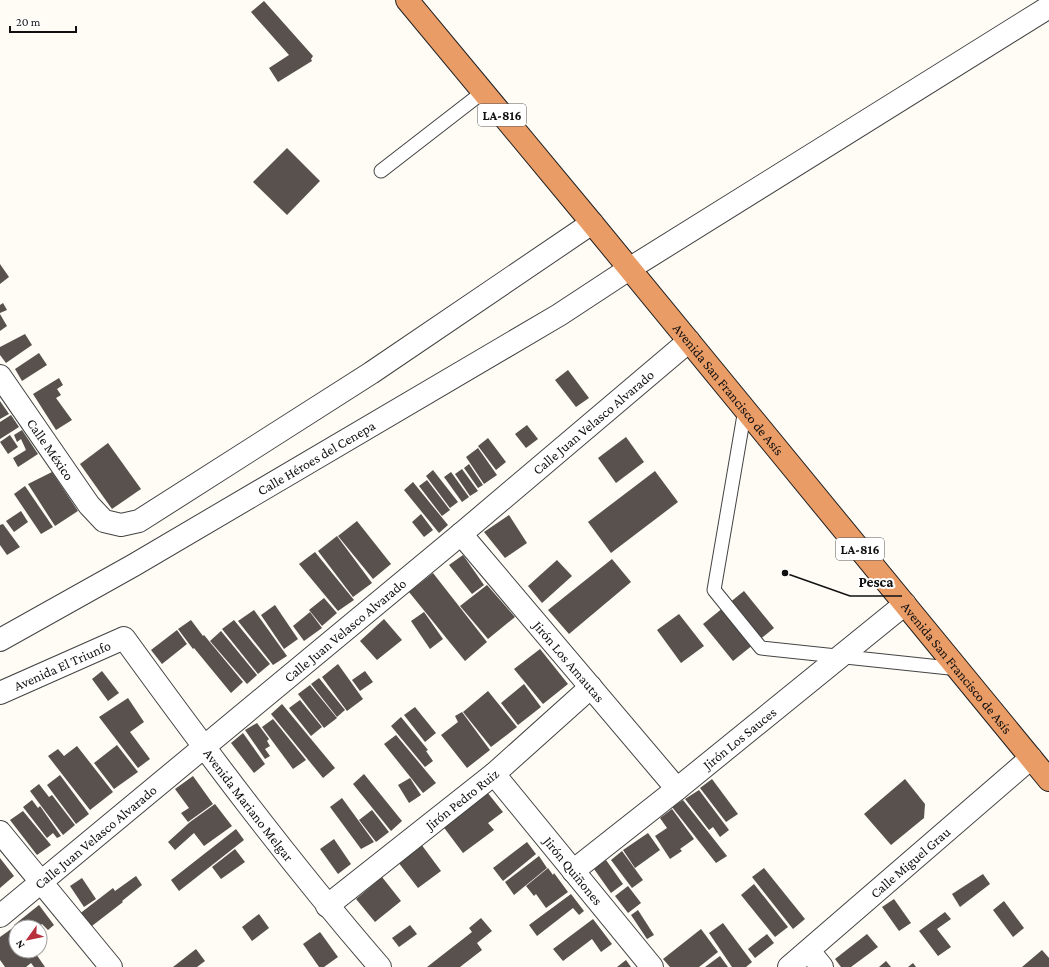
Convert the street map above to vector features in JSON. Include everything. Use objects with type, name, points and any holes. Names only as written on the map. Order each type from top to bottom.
[{"type":"highway","name":"Avenida San Francisco de Asís","points":[[407,0],[1049,780]]},
{"type":"street","name":"Calle Héroes del Cenepa","points":[[0,640],[196,529],[559,315],[626,266],[1049,7]]},
{"type":"street","name":"Calle México","points":[[2,383],[89,505],[104,522],[120,525],[139,521],[595,227]]},
{"type":"street","name":"Calle Juan Velasco Alvarado","points":[[0,916],[461,534],[689,341]]},
{"type":"street","name":"Jirón Los Amautas","points":[[461,534],[677,789]]},
{"type":"street","name":"Jirón Los Sauces","points":[[573,871],[677,789],[904,604]]},
{"type":"street","name":"Avenida Mariano Melgar","points":[[124,638],[204,748],[327,906],[380,967]]},
{"type":"street","name":"Avenida El Triunfo","points":[[0,693],[124,638]]},
{"type":"street","name":"Jirón Pedro Ruiz","points":[[327,906],[494,774],[591,687]]},
{"type":"street","name":"Calle Miguel Grau","points":[[789,967],[815,959],[1031,758]]},
{"type":"street","name":"Jirón Quiñones","points":[[494,774],[652,967]]},
{"type":"street","points":[[0,832],[111,967]]},
{"type":"lane","points":[[381,171],[483,92]]},
{"type":"lane","points":[[745,410],[714,590],[761,648],[958,669]]},
{"type":"building","points":[[264,1],[313,56],[311,59],[312,61],[278,82],[269,68],[289,55],[251,12]]},
{"type":"building","points":[[287,148],[320,181],[287,215],[253,182]]},
{"type":"building","points":[[0,264],[9,277],[0,284]]},
{"type":"building","points":[[3,303],[7,310],[0,313],[0,305]]},
{"type":"building","points":[[0,314],[7,326],[0,331]]},
{"type":"building","points":[[25,334],[32,345],[6,363],[0,355],[0,347]]},
{"type":"building","points":[[39,353],[47,365],[22,381],[15,369]]},
{"type":"building","points":[[568,370],[589,398],[576,407],[555,380]]},
{"type":"building","points":[[59,378],[63,385],[57,389],[61,395],[56,398],[72,420],[56,430],[33,394]]},
{"type":"building","points":[[0,401],[9,414],[0,419]]},
{"type":"building","points":[[11,415],[19,427],[0,439],[0,422]]},
{"type":"building","points":[[527,425],[538,439],[526,448],[515,434]]},
{"type":"building","points":[[22,430],[38,454],[18,467],[13,458],[26,450],[21,439],[17,442],[14,435]]},
{"type":"building","points":[[10,435],[18,447],[8,454],[0,442]]},
{"type":"building","points":[[626,437],[644,462],[616,483],[598,458]]},
{"type":"building","points":[[488,438],[506,462],[496,470],[478,446]]},
{"type":"building","points":[[108,443],[141,489],[112,509],[80,464]]},
{"type":"building","points":[[478,448],[497,475],[484,484],[466,457]]},
{"type":"building","points":[[469,464],[483,485],[478,488],[464,468]]},
{"type":"building","points":[[462,469],[478,491],[470,496],[455,474]]},
{"type":"building","points":[[433,470],[458,502],[450,508],[426,476]]},
{"type":"building","points":[[655,471],[678,502],[611,553],[588,522]]},
{"type":"building","points":[[52,472],[78,511],[55,526],[28,484]]},
{"type":"building","points":[[451,472],[469,497],[462,502],[444,477]]},
{"type":"building","points":[[427,480],[450,510],[442,516],[419,486]]},
{"type":"building","points":[[413,482],[448,525],[439,533],[404,490]]},
{"type":"building","points":[[25,486],[53,527],[41,534],[14,494]]},
{"type":"building","points":[[21,511],[28,522],[14,532],[6,521]]},
{"type":"building","points":[[421,514],[433,530],[424,537],[412,522]]},
{"type":"building","points":[[509,515],[527,543],[505,558],[484,532]]},
{"type":"building","points":[[357,521],[391,564],[373,579],[338,536]]},
{"type":"building","points":[[3,524],[20,547],[7,555],[0,545],[0,525]]},
{"type":"building","points":[[337,536],[372,583],[353,597],[318,551]]},
{"type":"building","points":[[315,552],[354,600],[338,611],[299,564]]},
{"type":"building","points":[[463,555],[484,585],[472,594],[449,565]]},
{"type":"building","points":[[612,559],[631,582],[569,634],[548,610]]},
{"type":"building","points":[[557,560],[572,576],[542,603],[528,586]]},
{"type":"building","points":[[433,573],[487,642],[465,661],[409,592]]},
{"type":"building","points":[[487,585],[515,617],[488,639],[460,606]]},
{"type":"building","points":[[744,591],[774,628],[733,661],[703,624]]},
{"type":"building","points":[[324,598],[337,613],[322,626],[309,610]]},
{"type":"building","points":[[275,605],[298,639],[284,649],[261,615]]},
{"type":"building","points":[[254,610],[287,656],[273,665],[238,621]]},
{"type":"building","points":[[310,612],[322,628],[304,641],[293,626]]},
{"type":"building","points":[[424,612],[443,639],[430,649],[411,621]]},
{"type":"building","points":[[679,614],[704,646],[681,663],[657,630]]},
{"type":"building","points":[[384,619],[402,640],[377,660],[360,641]]},
{"type":"building","points":[[191,620],[243,682],[231,693],[194,648],[193,649],[178,629]]},
{"type":"building","points":[[234,620],[270,664],[258,674],[222,629]]},
{"type":"building","points":[[177,630],[187,644],[162,664],[151,650]]},
{"type":"building","points":[[221,631],[257,675],[247,684],[210,641]]},
{"type":"building","points":[[540,649],[568,684],[543,704],[514,669]]},
{"type":"building","points":[[338,664],[363,699],[347,711],[322,677]]},
{"type":"building","points":[[102,671],[119,693],[108,701],[92,679]]},
{"type":"building","points":[[365,671],[373,682],[360,691],[352,680]]},
{"type":"building","points":[[319,678],[345,710],[337,717],[311,684]]},
{"type":"building","points":[[524,684],[541,707],[518,725],[501,703]]},
{"type":"building","points":[[310,685],[337,718],[324,728],[298,694]]},
{"type":"building","points":[[488,691],[517,727],[491,747],[463,712]]},
{"type":"building","points":[[128,698],[144,722],[130,732],[150,759],[138,768],[99,717]]},
{"type":"building","points":[[300,700],[322,727],[311,736],[289,708]]},
{"type":"building","points":[[282,704],[335,768],[323,778],[271,714]]},
{"type":"building","points":[[415,707],[436,733],[425,742],[404,715]]},
{"type":"building","points":[[462,712],[490,750],[467,768],[441,735],[458,722],[455,716]]},
{"type":"building","points":[[401,717],[428,750],[426,751],[433,761],[425,767],[391,726]]},
{"type":"building","points":[[273,719],[306,760],[293,769],[262,727]]},
{"type":"building","points":[[257,723],[269,739],[267,741],[270,746],[265,749],[270,756],[265,759],[245,730]]},
{"type":"building","points":[[243,733],[265,764],[254,773],[231,743]]},
{"type":"building","points":[[396,735],[436,783],[423,793],[384,744]]},
{"type":"building","points":[[117,745],[138,772],[114,789],[94,763]]},
{"type":"building","points":[[77,746],[113,792],[90,810],[48,756],[58,749],[64,756]]},
{"type":"building","points":[[364,774],[402,821],[391,831],[353,784]]},
{"type":"building","points":[[60,775],[89,814],[76,824],[47,785]]},
{"type":"building","points":[[193,776],[213,804],[188,822],[181,813],[189,808],[175,789]]},
{"type":"building","points":[[410,778],[421,795],[409,803],[398,785]]},
{"type":"building","points":[[712,779],[738,814],[726,822],[700,788]]},
{"type":"building","points":[[905,779],[925,804],[924,818],[891,845],[864,814]]},
{"type":"building","points":[[39,784],[49,797],[52,795],[75,825],[63,835],[30,791]]},
{"type":"building","points":[[699,790],[729,830],[720,837],[713,827],[709,830],[685,799]]},
{"type":"building","points":[[487,792],[503,812],[488,823],[494,830],[463,853],[442,825]]},
{"type":"building","points":[[342,798],[374,842],[361,849],[330,807]]},
{"type":"building","points":[[32,800],[38,808],[40,806],[61,836],[57,838],[53,833],[47,838],[23,807]]},
{"type":"building","points":[[683,800],[727,856],[716,863],[672,807]]},
{"type":"building","points":[[215,804],[232,826],[204,846],[194,833],[175,850],[168,842],[190,822]]},
{"type":"building","points":[[672,809],[694,839],[680,849],[682,851],[670,859],[655,836],[667,828],[660,818]]},
{"type":"building","points":[[372,810],[389,832],[376,842],[359,820]]},
{"type":"building","points":[[23,811],[51,845],[37,855],[10,820]]},
{"type":"building","points":[[236,829],[244,840],[179,891],[171,880]]},
{"type":"building","points":[[648,833],[660,850],[635,868],[623,850]]},
{"type":"building","points":[[334,839],[351,864],[338,874],[320,849]]},
{"type":"building","points":[[527,842],[536,854],[503,881],[493,868]]},
{"type":"building","points":[[421,844],[441,871],[418,888],[398,862]]},
{"type":"building","points":[[235,849],[245,862],[221,879],[212,867]]},
{"type":"building","points":[[622,851],[643,880],[632,888],[611,860]]},
{"type":"building","points":[[539,856],[547,868],[514,895],[505,882]]},
{"type":"building","points":[[0,858],[14,876],[0,888]]},
{"type":"building","points":[[606,860],[623,884],[611,893],[594,869]]},
{"type":"building","points":[[548,868],[553,875],[554,873],[568,892],[546,908],[536,894],[534,896],[526,886]]},
{"type":"building","points":[[764,868],[805,919],[793,929],[752,877]]},
{"type":"building","points":[[983,874],[990,884],[960,907],[952,894]]},
{"type":"building","points":[[136,876],[142,885],[88,929],[78,915],[113,888],[115,891]]},
{"type":"building","points":[[382,877],[401,901],[375,922],[356,899]]},
{"type":"building","points":[[82,878],[96,899],[84,907],[70,886]]},
{"type":"building","points":[[754,884],[788,927],[775,937],[741,895]]},
{"type":"building","points":[[628,886],[641,903],[628,913],[615,896]]},
{"type":"building","points":[[571,894],[584,911],[579,915],[573,908],[537,936],[529,925]]},
{"type":"building","points":[[894,899],[911,923],[899,931],[882,907]]},
{"type":"building","points":[[1004,901],[1024,928],[1013,937],[993,910]]},
{"type":"building","points":[[39,905],[54,925],[48,930],[48,919],[22,919]]},
{"type":"building","points":[[638,910],[654,935],[647,939],[631,915]]},
{"type":"building","points":[[945,912],[951,919],[937,929],[951,947],[938,956],[919,931]]},
{"type":"building","points":[[259,914],[269,928],[252,941],[242,927]]},
{"type":"building","points":[[481,918],[492,931],[477,943],[482,950],[460,967],[427,967],[472,932],[469,928]]},
{"type":"building","points":[[593,919],[612,944],[601,952],[592,939],[563,961],[553,949]]},
{"type":"building","points":[[723,923],[752,962],[746,967],[732,967],[709,933]]},
{"type":"building","points":[[410,925],[417,934],[399,947],[392,938]]},
{"type":"building","points":[[701,929],[718,952],[699,967],[670,967],[663,959]]},
{"type":"building","points":[[8,931],[8,959],[40,959],[45,967],[34,967],[31,963],[26,967],[5,967],[0,960],[0,937]]},
{"type":"building","points":[[320,932],[338,957],[324,967],[319,967],[303,944]]},
{"type":"building","points":[[767,934],[774,943],[755,958],[748,949]]},
{"type":"building","points":[[867,934],[878,947],[851,967],[841,967],[835,959]]},
{"type":"building","points":[[196,949],[205,961],[197,967],[173,967]]},
{"type":"building","points":[[1042,950],[1049,958],[1049,967],[1022,967]]},
{"type":"building","points":[[720,956],[728,967],[705,967]]},
{"type":"building","points":[[626,960],[631,967],[617,967]]},
{"type":"building","points":[[886,961],[891,967],[879,967]]},
{"type":"building","points":[[913,963],[916,967],[908,967]]},
{"type":"place","name":"Pesca","points":[[785,573]]}]
